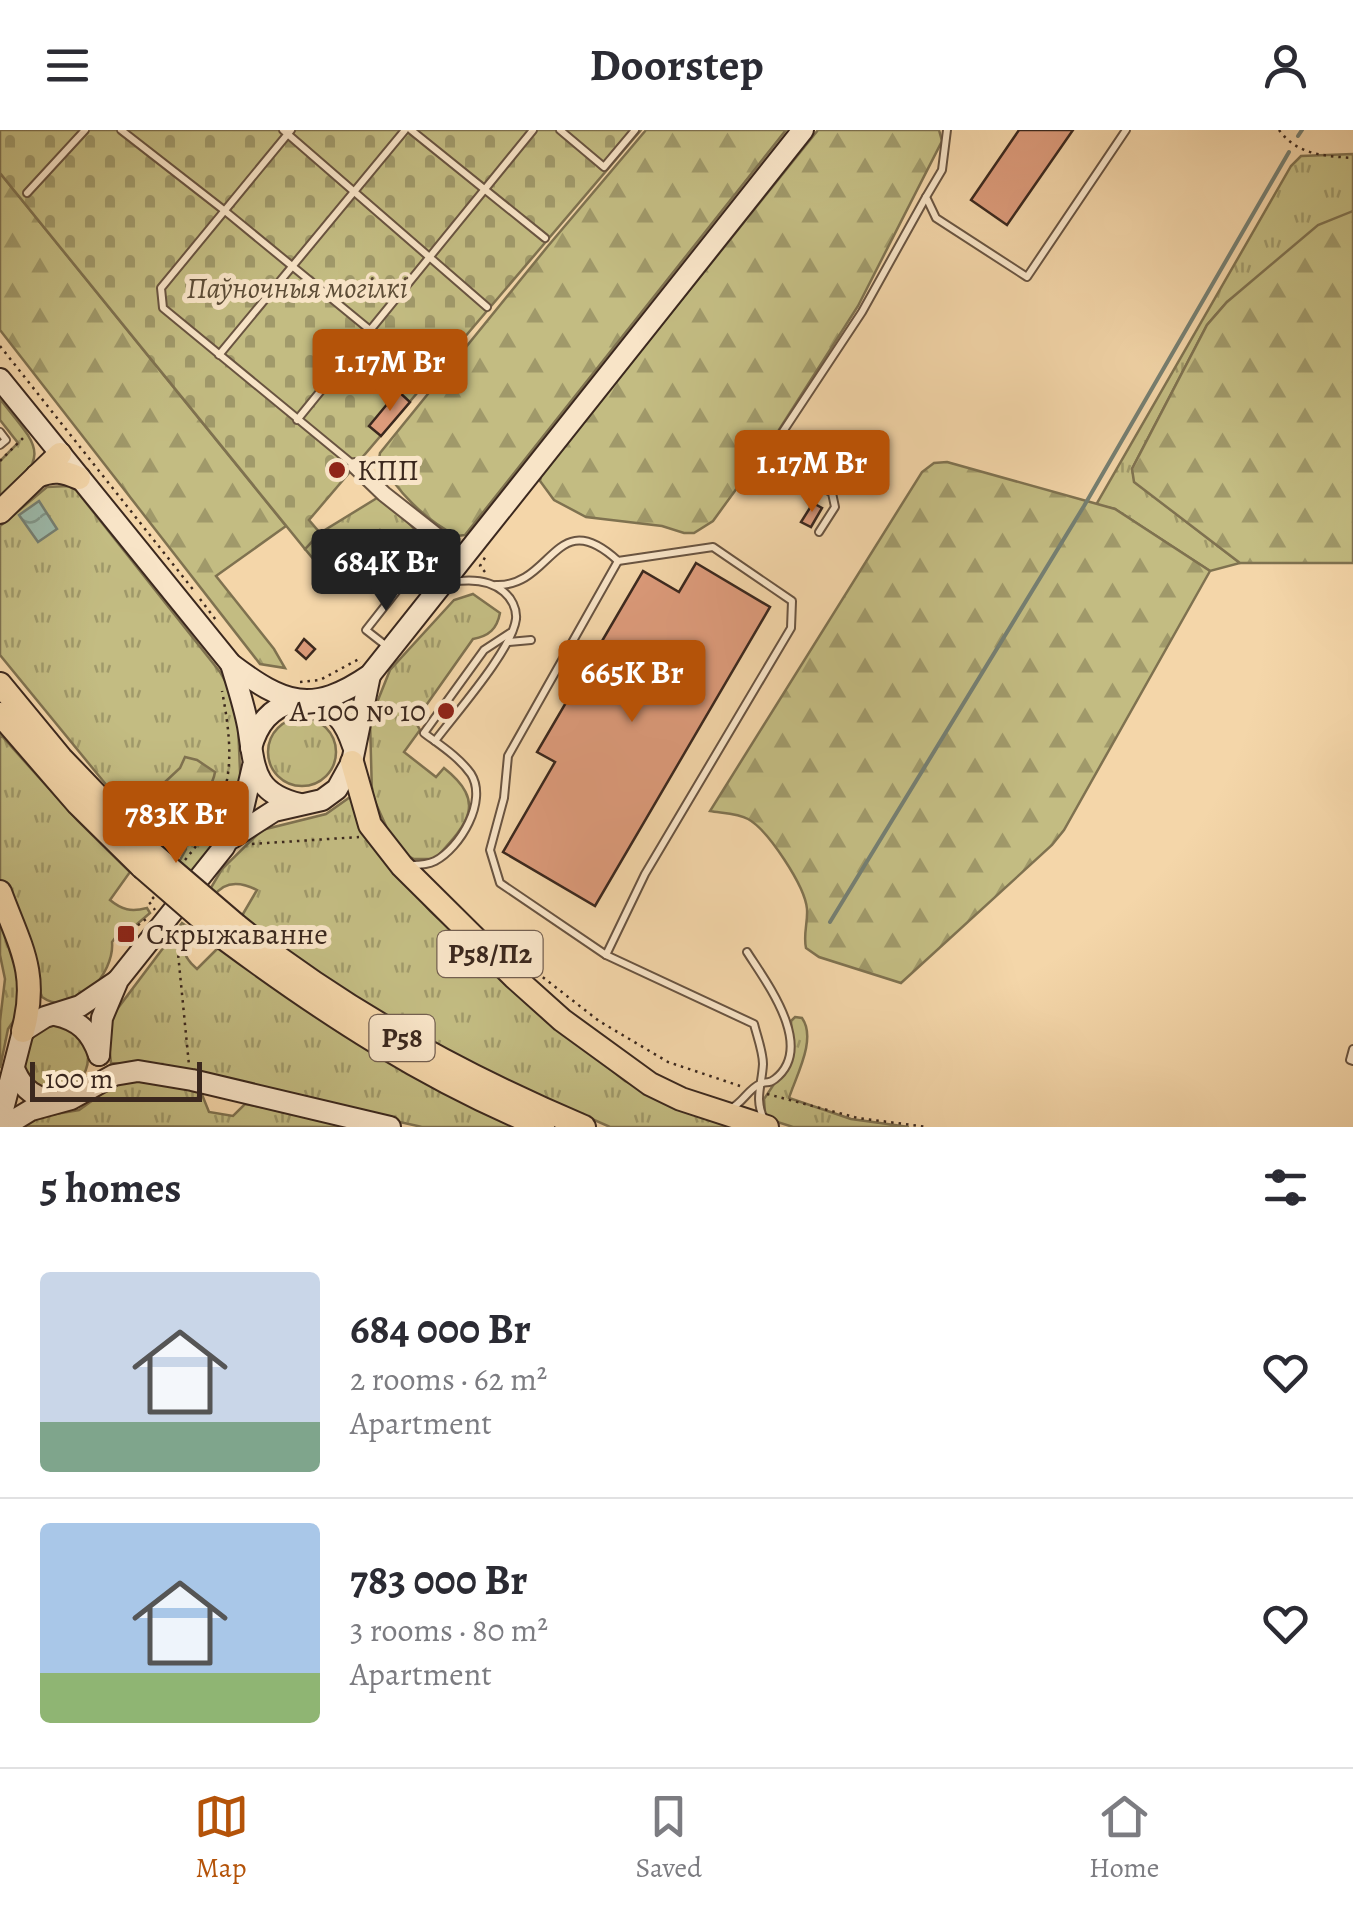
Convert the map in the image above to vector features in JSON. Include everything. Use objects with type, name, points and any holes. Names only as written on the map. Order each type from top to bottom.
[{"type":"highway","points":[[2,508],[60,454]]},
{"type":"highway","points":[[34,478],[62,470],[79,478]]},
{"type":"highway","name":"Р58","points":[[0,684],[147,861]]},
{"type":"highway","name":"Р58","points":[[0,714],[78,804],[326,1013],[407,1062],[542,1127]]},
{"type":"highway","name":"Р58/П2","points":[[353,755],[370,825],[402,866],[514,977],[578,1032],[650,1084],[681,1100],[768,1127]]},
{"type":"highway","points":[[0,892],[32,988],[23,1031]]},
{"type":"highway","name":"Р58","points":[[231,932],[428,1054],[584,1127]]},
{"type":"main road","points":[[225,845],[242,813],[263,719],[301,695],[348,690],[370,675],[803,130]]},
{"type":"main road","name":"Р58/П2","points":[[0,378],[35,430],[60,454],[231,664],[263,688],[301,695],[337,714],[347,727],[353,755]]},
{"type":"main road","points":[[34,478],[43,447],[35,430]]},
{"type":"main road","name":"Р58/П2","points":[[231,664],[252,758]]},
{"type":"main road","points":[[90,1086],[99,1055],[102,1018],[118,980],[225,845],[249,824],[274,811],[322,800],[337,790],[353,755],[370,675]]},
{"type":"main road","points":[[252,758],[272,794],[302,804]]},
{"type":"main road","points":[[2,1124],[15,1071],[14,1057],[23,1031],[32,1022],[80,1006],[118,980]]},
{"type":"main road","points":[[55,1016],[71,1018],[84,1027],[99,1055]]},
{"type":"main road","points":[[15,1071],[29,1092],[57,1101]]},
{"type":"main road","points":[[2,1124],[30,1110],[71,1099],[90,1086],[126,1073],[165,1074],[390,1127]]},
{"type":"street","points":[[355,466],[464,557]]},
{"type":"lane","points":[[28,193],[84,130]]},
{"type":"lane","points":[[120,130],[426,376]]},
{"type":"lane","points":[[220,355],[408,130],[545,238]]},
{"type":"lane","points":[[297,420],[533,130]]},
{"type":"lane","points":[[560,130],[604,167],[634,130]]},
{"type":"lane","points":[[818,532],[834,507],[832,493],[778,455],[778,439],[862,312],[942,170],[946,130]]},
{"type":"lane","points":[[926,198],[936,218],[1027,277],[1126,130]]},
{"type":"lane","points":[[355,466],[162,308],[162,288],[287,131],[486,307]]},
{"type":"lane","points":[[0,432],[6,440],[0,444]]},
{"type":"lane","points":[[390,649],[366,630],[417,565],[442,584],[474,580],[510,586],[571,540],[584,539],[605,549],[618,561]]},
{"type":"lane","points":[[606,955],[645,874],[790,628],[792,601],[713,547],[618,561]]},
{"type":"lane","points":[[618,561],[508,756],[504,798],[490,850],[500,883],[606,955],[754,1024],[763,1064],[756,1089],[768,1127]]},
{"type":"lane","points":[[435,742],[510,637],[516,620],[512,601],[496,586]]},
{"type":"lane","points":[[402,866],[434,862],[448,850],[473,814],[476,796],[470,774],[424,733],[484,650],[510,637],[530,640]]},
{"type":"lane","points":[[720,1114],[740,1105],[756,1089],[778,1076],[790,1042],[788,1020],[748,952]]},
{"type":"lane","points":[[1353,1050],[1353,1072]]},
{"type":"path","points":[[1278,130],[1306,152],[1353,158]]},
{"type":"path","points":[[0,346],[218,626]]},
{"type":"path","points":[[0,462],[35,430]]},
{"type":"path","points":[[301,695],[358,660],[370,675]]},
{"type":"path","points":[[184,861],[206,834],[228,787],[228,725],[222,691]]},
{"type":"path","points":[[206,834],[232,854],[241,846],[266,841],[360,836],[370,825]]},
{"type":"path","points":[[132,930],[156,911],[149,902],[161,888]]},
{"type":"path","points":[[165,919],[175,928],[189,1067]]},
{"type":"path","points":[[525,965],[599,1021],[668,1062],[858,1118],[927,1127]]},
{"type":"green space","name":"Паўночныя могілкі","points":[[0,130],[641,130],[309,520],[320,533],[305,549],[0,173]]},
{"type":"green space","points":[[646,130],[786,130],[465,535],[457,536],[434,522],[403,493],[379,459],[380,453]]},
{"type":"green space","points":[[818,130],[939,130],[942,141],[858,306],[777,433],[713,521],[694,533],[586,517],[554,500],[540,481],[541,475]]},
{"type":"green space","points":[[1353,154],[1353,211],[1227,302],[1207,325],[1132,469],[1135,482],[1240,563],[1210,571],[1115,509],[1096,505],[1291,166],[1301,156]]},
{"type":"green space","points":[[0,173],[286,526],[216,576],[285,668],[260,664],[0,330]]},
{"type":"green space","points":[[1353,211],[1353,563],[1240,563],[1134,482],[1132,469],[1207,325],[1227,302],[1318,225]]},
{"type":"green space","points":[[0,399],[23,428],[34,450],[28,471],[0,498],[0,461],[18,443],[0,420]]},
{"type":"green space","points":[[947,462],[1115,509],[1210,571],[1064,830],[901,983],[819,957],[806,948],[805,899],[784,860],[748,819],[710,811],[922,472],[934,463]]},
{"type":"green space","points":[[68,486],[76,490],[220,672],[237,702],[241,793],[222,835],[191,873],[179,862],[186,849],[182,830],[176,825],[161,847],[144,831],[0,655],[0,526],[47,487]]},
{"type":"green space","points":[[377,498],[407,521],[433,550],[433,558],[425,567],[380,530],[335,585],[305,549],[320,533]]},
{"type":"green space","points":[[473,594],[500,613],[497,623],[488,634],[473,639],[415,721],[420,730],[404,752],[436,777],[444,768],[458,781],[466,792],[468,814],[435,859],[414,859],[393,848],[372,795],[370,720],[390,670],[454,600]]},
{"type":"green space","points":[[302,718],[326,728],[336,752],[326,776],[302,786],[278,776],[268,752],[278,728]]},
{"type":"green space","points":[[0,734],[130,872],[110,900],[127,909],[147,908],[150,913],[136,925],[124,926],[112,942],[100,979],[79,998],[67,1002],[55,1003],[42,997],[0,880]]},
{"type":"green space","points":[[185,757],[215,772],[196,815],[180,820],[149,797],[180,768]]},
{"type":"green space","points":[[353,795],[372,843],[430,911],[534,1007],[625,1081],[687,1112],[735,1127],[610,1127],[461,1061],[346,995],[240,919],[257,890],[234,884],[223,887],[214,896],[209,891],[222,869],[262,830],[326,814]]},
{"type":"green space","points":[[0,913],[16,959],[23,1007],[8,1029],[0,1068],[5,979],[0,955]]},
{"type":"green space","points":[[182,923],[189,928],[184,950],[197,969],[219,947],[364,1045],[518,1127],[422,1127],[155,1067],[111,1063],[107,1028],[115,1012]]},
{"type":"green space","points":[[802,1018],[807,1036],[804,1058],[789,1098],[851,1119],[909,1127],[793,1127],[771,1120],[765,1113],[764,1099],[788,1063],[791,1021]]},
{"type":"green space","points":[[55,1025],[78,1035],[88,1058],[78,1081],[55,1091],[32,1081],[22,1058],[32,1035]]},
{"type":"green space","points":[[137,1080],[201,1092],[209,1112],[233,1116],[245,1104],[368,1127],[25,1126],[38,1117],[79,1110],[114,1085]]},
{"type":"water","points":[[39,501],[57,529],[38,542],[19,515]]},
{"type":"building","points":[[1019,130],[1073,130],[1007,225],[971,200]]},
{"type":"building","points":[[398,391],[410,402],[381,436],[369,426]]},
{"type":"building","points":[[813,503],[822,508],[811,527],[801,522]]},
{"type":"building","points":[[696,563],[770,607],[595,906],[503,852],[555,762],[537,752],[643,571],[679,592]]},
{"type":"building","points":[[304,639],[315,649],[306,659],[296,650]]},
{"type":"waterway","points":[[1298,136],[1302,130]]},
{"type":"waterway","points":[[830,922],[1084,506],[1289,152]]},
{"type":"place","name":"КПП","points":[[337,470]]},
{"type":"place","name":"А-100 № 10","points":[[446,711]]},
{"type":"place","name":"Скрыжаванне","points":[[126,934]]}]
